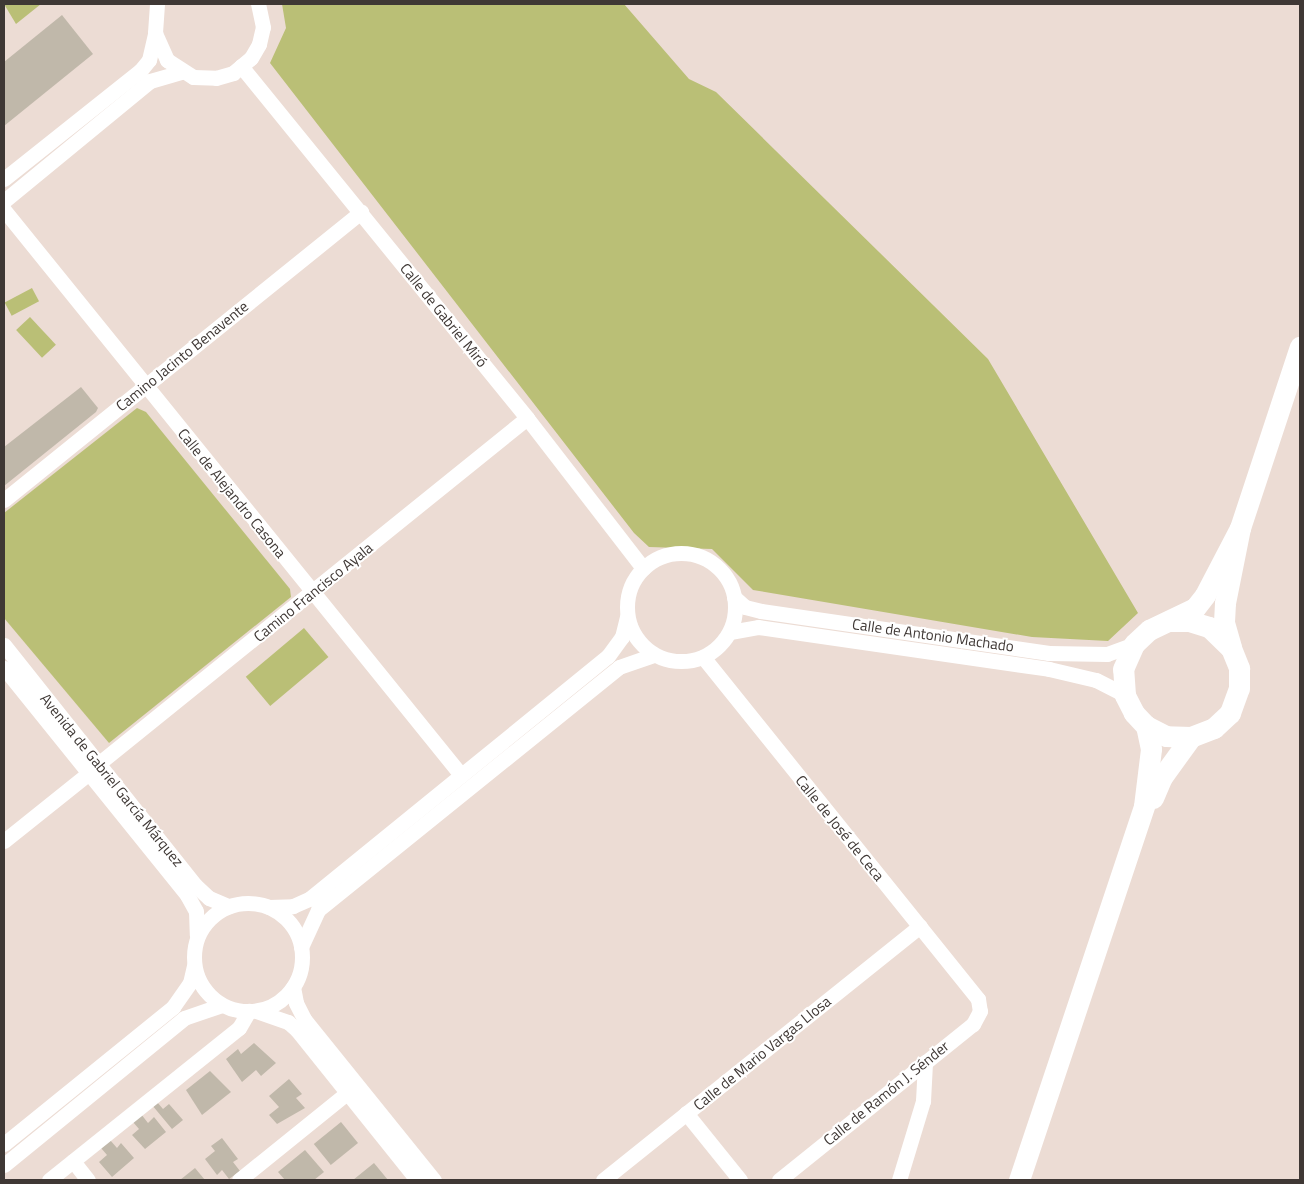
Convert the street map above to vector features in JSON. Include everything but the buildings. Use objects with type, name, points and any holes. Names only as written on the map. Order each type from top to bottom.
[{"type":"main road","points":[[1240,528],[1205,595],[1195,608],[1149,630],[1134,644],[1123,669],[1125,694],[1134,713],[1146,726],[1166,736],[1191,737],[1214,728],[1230,712],[1240,688],[1239,668],[1224,622],[1225,603],[1240,528],[1300,347]]},
{"type":"main road","points":[[1169,621],[1189,621],[1209,627],[1231,648]]},
{"type":"main road","points":[[1135,839],[1150,777],[1146,726]]},
{"type":"main road","points":[[1019,1180],[1135,839],[1162,777],[1191,737]]},
{"type":"street","points":[[4,179],[140,70],[149,60],[158,4]]},
{"type":"street","points":[[4,201],[150,81],[182,72],[216,78],[241,66],[259,44],[263,27],[258,4]]},
{"type":"street","points":[[154,33],[167,60],[182,72]]},
{"type":"street","name":"Calle de Gabriel Miró","points":[[241,66],[527,418],[643,568]]},
{"type":"street","name":"Calle de Alejandro Casona","points":[[4,210],[461,775]]},
{"type":"street","name":"Camino Jacinto Benavente","points":[[4,500],[361,212]]},
{"type":"street","name":"Camino Francisco Ayala","points":[[4,841],[527,418]]},
{"type":"street","points":[[4,1144],[173,1007],[190,983],[198,935],[210,918],[228,906],[250,903],[269,907],[293,906],[308,899],[608,656],[622,637],[627,617],[630,585],[643,568],[661,556],[683,553],[702,557],[719,568],[734,596],[730,632],[703,658],[689,662],[654,655],[640,644],[627,617]]},
{"type":"street","name":"Calle de Antonio Machado","points":[[734,596],[745,607],[761,611],[1049,652],[1107,654],[1134,644]]},
{"type":"street","name":"Calle de Antonio Machado","points":[[730,632],[758,627],[1049,670],[1096,680],[1125,694]]},
{"type":"street","name":"Avenida de Gabriel García Márquez","points":[[4,645],[187,895],[196,911],[198,935]]},
{"type":"street","points":[[301,947],[318,910],[619,667],[654,655]]},
{"type":"street","name":"Calle de José de Ceca","points":[[703,658],[978,998]]},
{"type":"street","name":"Avenida de Gabriel García Márquez","points":[[4,670],[196,885],[209,898],[228,906]]},
{"type":"street","points":[[269,907],[294,928],[301,947],[302,960],[293,987],[296,1004],[304,1019],[434,1180]]},
{"type":"street","name":"Calle de Mario Vargas Llosa","points":[[603,1180],[920,926]]},
{"type":"street","points":[[194,966],[207,994],[221,1005],[252,1011],[288,1022],[417,1180]]},
{"type":"street","points":[[49,1180],[239,1028],[252,1011],[272,1006],[293,987]]},
{"type":"street","name":"Calle de Ramón J. Sénder","points":[[779,1180],[973,1024],[980,1011],[978,998]]},
{"type":"street","points":[[4,1165],[184,1018],[221,1005]]},
{"type":"street","points":[[899,1180],[923,1101],[925,1062]]},
{"type":"street","points":[[239,1180],[347,1093]]},
{"type":"street","points":[[686,1114],[740,1180]]},
{"type":"street","points":[[73,1161],[88,1180]]},
{"type":"green space","points":[[4,4],[41,4],[16,24]]},
{"type":"green space","points":[[282,4],[624,4],[689,79],[716,92],[988,359],[1138,613],[1108,641],[1032,637],[753,590],[712,549],[649,547],[634,533],[270,63],[286,28]]},
{"type":"green space","points":[[32,288],[39,301],[12,316],[5,303]]},
{"type":"green space","points":[[30,317],[56,345],[42,358],[16,330]]},
{"type":"green space","points":[[137,408],[146,412],[290,589],[291,597],[109,743],[4,618],[4,513]]},
{"type":"green space","points":[[304,628],[328,657],[270,706],[246,677]]}]
